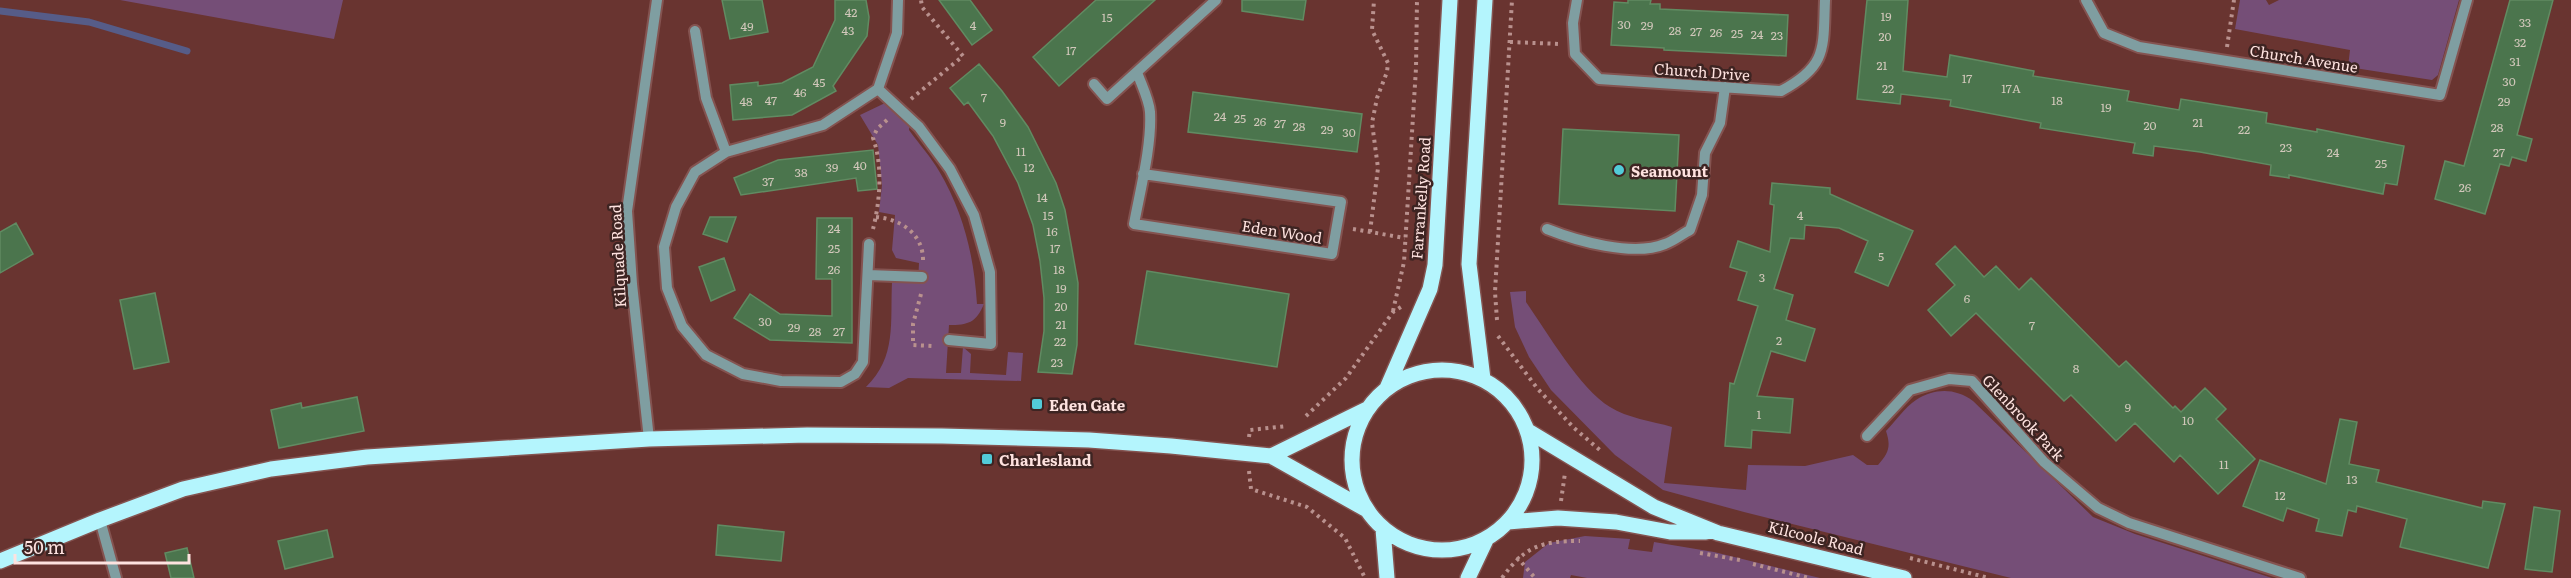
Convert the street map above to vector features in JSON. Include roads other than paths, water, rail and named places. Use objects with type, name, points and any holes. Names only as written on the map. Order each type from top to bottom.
[{"type":"main road","name":"Farrankelly Road","points":[[1387,388],[1430,289],[1435,265],[1450,0]]},
{"type":"main road","points":[[1483,379],[1469,264],[1485,0]]},
{"type":"main road","points":[[1434,370],[1459,371],[1483,379],[1502,392],[1518,410],[1528,431],[1533,455],[1531,480],[1522,502],[1508,522],[1486,540],[1460,549],[1432,550],[1406,543],[1383,529],[1367,510],[1356,488],[1352,464],[1355,436],[1367,410],[1387,388],[1409,376],[1434,370]]},
{"type":"main road","points":[[1271,456],[1367,410]]},
{"type":"main road","points":[[1528,431],[1654,507],[1718,533]]},
{"type":"main road","points":[[0,561],[183,489],[271,469],[367,457],[649,439],[807,435],[1089,440],[1271,456],[1367,510]]},
{"type":"main road","points":[[1508,522],[1558,518],[1616,522],[1670,532],[1718,533]]},
{"type":"main road","points":[[1383,529],[1387,578]]},
{"type":"main road","name":"Kilcoole Road","points":[[1718,533],[1904,578]]},
{"type":"main road","points":[[1468,578],[1486,540]]},
{"type":"street","name":"Kilquade Road","points":[[649,439],[632,284],[627,211],[657,0]]},
{"type":"street","points":[[870,244],[863,362],[855,374],[841,382],[781,381],[743,374],[706,356],[682,326],[667,288],[664,247],[676,207],[695,172],[726,152],[823,125],[853,108],[878,89],[897,33],[898,0]]},
{"type":"street","points":[[1094,84],[1107,99],[1216,0]]},
{"type":"street","name":"Church Drive","points":[[1577,0],[1573,23],[1575,54],[1599,79],[1781,91],[1803,80],[1823,52],[1825,0]]},
{"type":"street","name":"Church Avenue","points":[[2086,0],[2104,33],[2139,46],[2440,95],[2467,0]]},
{"type":"street","points":[[695,32],[706,98],[726,152]]},
{"type":"street","name":"Eden Wood","points":[[1137,72],[1150,111],[1143,174],[1134,224],[1332,254],[1341,202],[1143,174]]},
{"type":"street","points":[[1547,229],[1572,239],[1626,249],[1664,245],[1690,230],[1702,195],[1705,153],[1720,123],[1725,87]]},
{"type":"street","points":[[878,89],[920,127],[950,169],[974,215],[990,272],[991,344],[949,340]]},
{"type":"street","points":[[868,275],[922,278]]},
{"type":"street","name":"Glenbrook Park","points":[[1867,436],[1910,390],[1948,380],[1972,381],[2044,462],[2098,508],[2129,523],[2300,578]]},
{"type":"street","points":[[100,520],[116,578]]},
{"type":"waterway","points":[[0,11],[89,22],[187,51]]},
{"type":"place","name":"Seamount","points":[[1619,170]]},
{"type":"place","name":"Eden Gate","points":[[1037,404]]},
{"type":"place","name":"Charlesland","points":[[987,459]]}]
